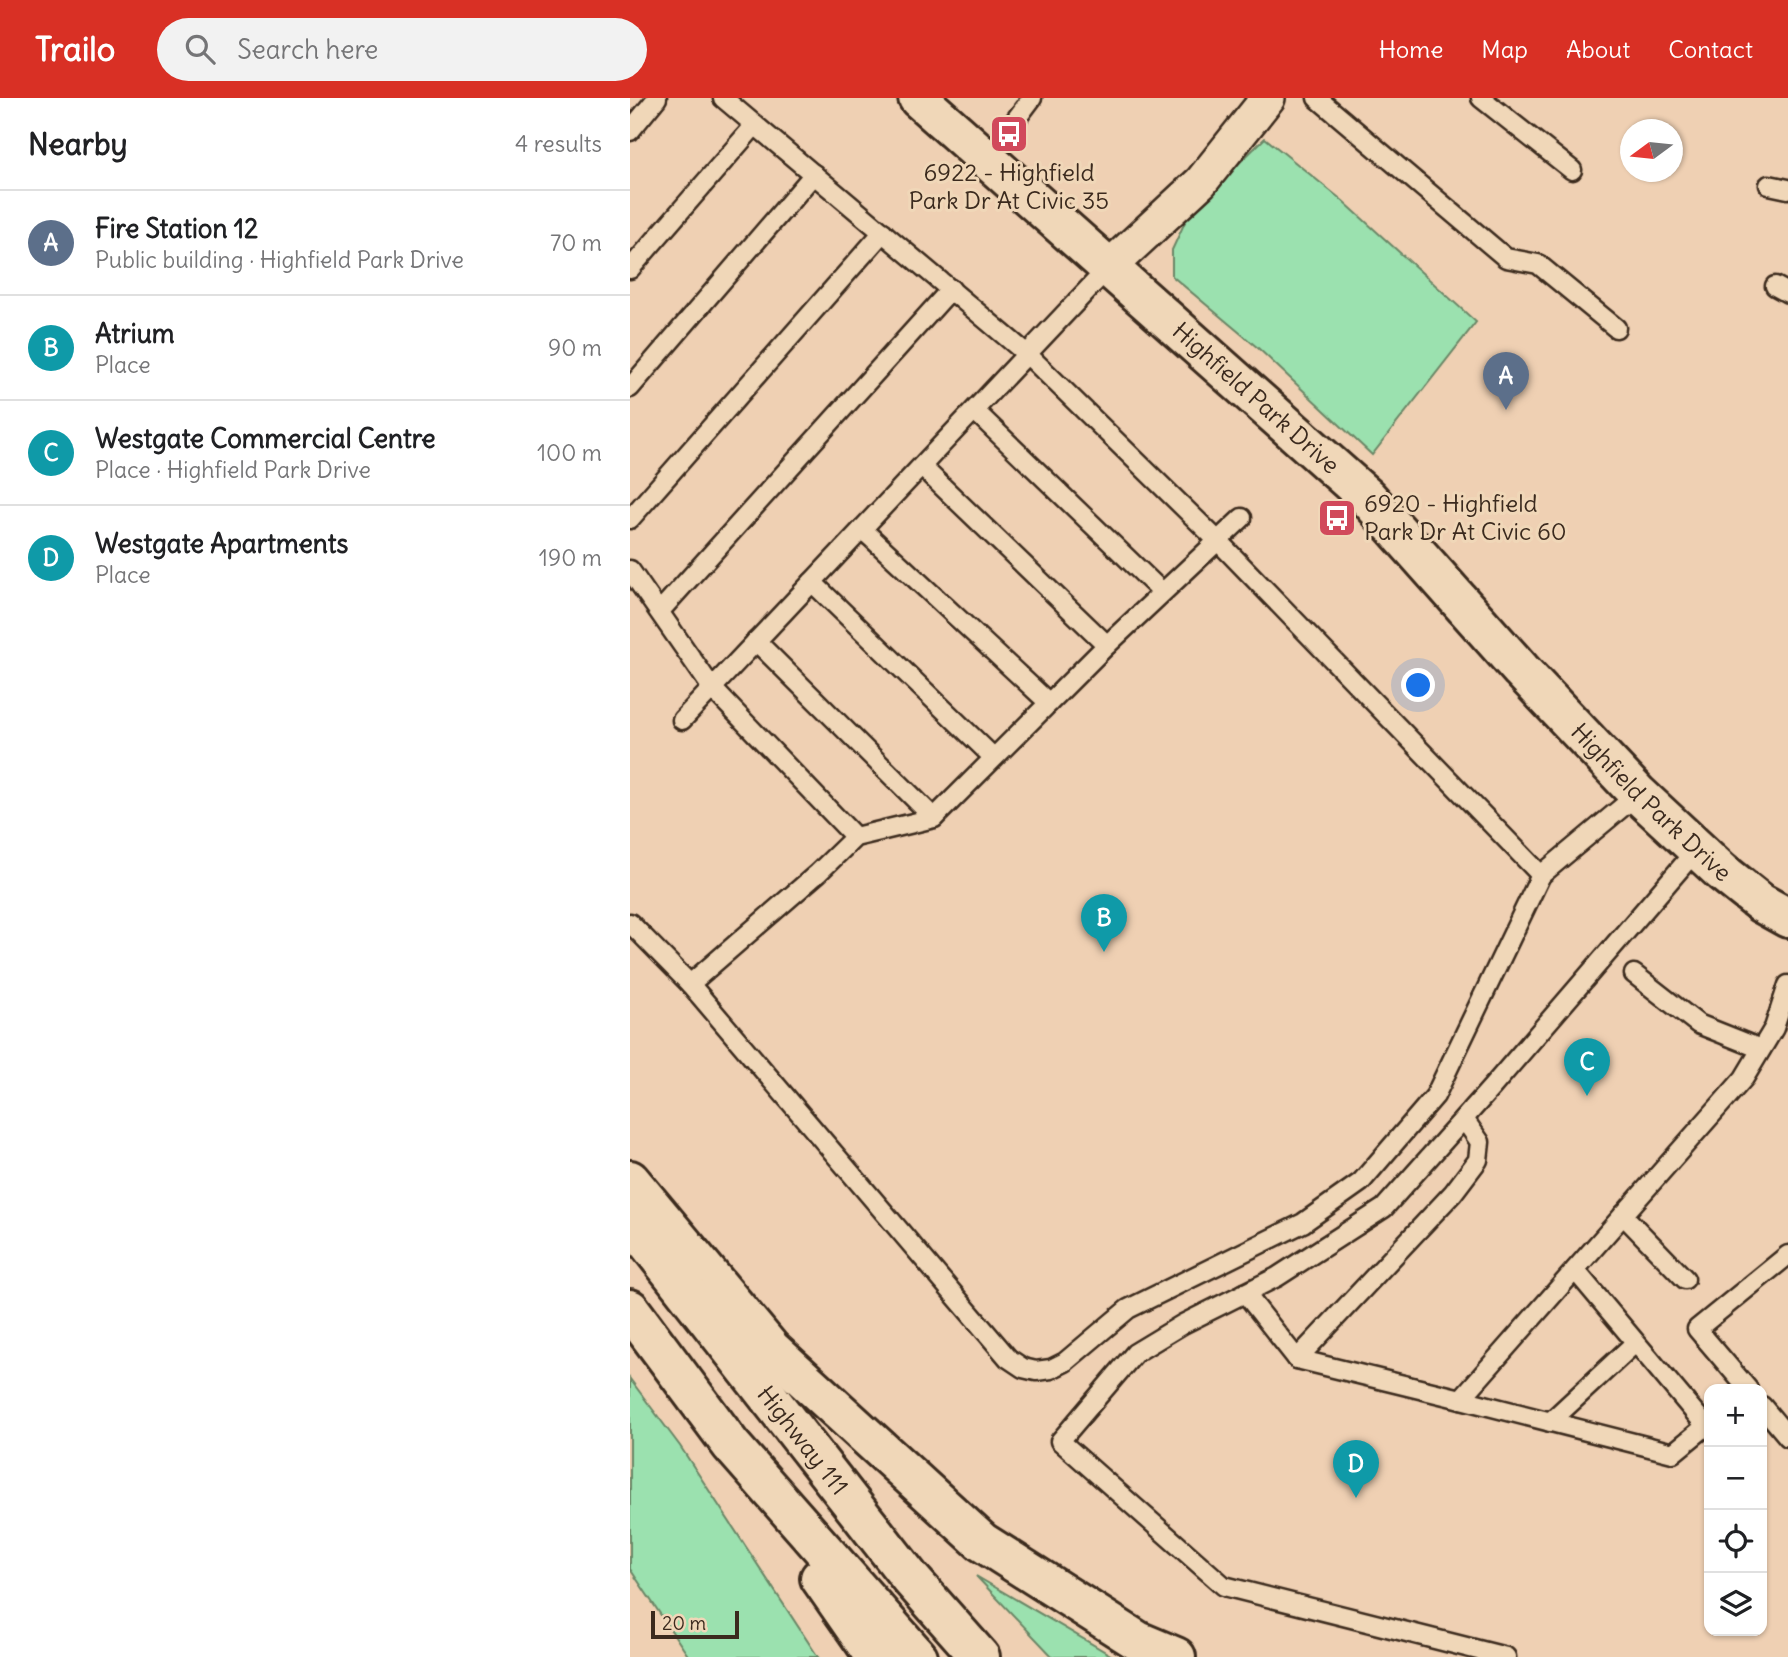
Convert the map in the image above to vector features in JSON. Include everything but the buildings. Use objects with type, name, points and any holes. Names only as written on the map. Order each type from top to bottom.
[{"type":"main road","name":"Highfield Park Drive","points":[[918,98],[1367,497],[1521,670],[1638,794],[1738,886],[1788,918]]},
{"type":"main road","points":[[630,1180],[771,1349],[982,1542],[1138,1641],[1176,1657]]},
{"type":"main road","name":"Highway 111","points":[[630,1220],[910,1578],[980,1657]]},
{"type":"main road","points":[[630,1309],[732,1445],[875,1657]]},
{"type":"main road","points":[[732,1445],[918,1657]]},
{"type":"street","points":[[1110,267],[1201,182],[1268,98]]},
{"type":"lane","points":[[630,131],[657,98]]},
{"type":"lane","points":[[723,98],[1028,355],[1217,540],[1541,875]]},
{"type":"lane","points":[[986,159],[1032,98]]},
{"type":"lane","points":[[1317,98],[1506,258],[1538,264],[1616,328]]},
{"type":"lane","points":[[1481,98],[1572,170]]},
{"type":"lane","points":[[630,269],[755,125]]},
{"type":"lane","points":[[630,388],[814,174]]},
{"type":"lane","points":[[1769,185],[1788,189]]},
{"type":"lane","points":[[630,519],[883,232]]},
{"type":"lane","points":[[682,720],[1110,267]]},
{"type":"lane","points":[[660,611],[950,289]]},
{"type":"lane","points":[[975,411],[1162,592]]},
{"type":"lane","points":[[922,467],[1107,645]]},
{"type":"lane","points":[[690,985],[855,837],[934,818],[1107,645],[1242,518]]},
{"type":"lane","points":[[862,529],[1049,703]]},
{"type":"lane","points":[[630,570],[712,688],[855,837]]},
{"type":"lane","points":[[812,582],[993,757]]},
{"type":"lane","points":[[756,641],[934,818]]},
{"type":"lane","points":[[630,923],[690,985],[1008,1358],[1023,1368],[1037,1371],[1051,1369],[1065,1362],[1128,1309],[1303,1223],[1361,1182],[1435,1096],[1541,875],[1638,794]]},
{"type":"lane","points":[[1506,1657],[1224,1586],[1060,1441],[1135,1353],[1183,1324],[1277,1278],[1384,1208],[1697,849]]},
{"type":"lane","points":[[1634,974],[1698,1024],[1761,1049]]},
{"type":"lane","points":[[1461,1399],[1744,1078],[1774,1028],[1788,985]]},
{"type":"lane","points":[[1297,1359],[1453,1193],[1478,1160],[1480,1142],[1464,1119]]},
{"type":"lane","points":[[1623,1215],[1685,1279]]},
{"type":"lane","points":[[1744,1384],[1697,1329],[1788,1255]]},
{"type":"lane","points":[[1245,1293],[1297,1359],[1672,1453],[1706,1426],[1575,1270]]},
{"type":"lane","points":[[1550,1422],[1635,1343]]},
{"type":"lane","points":[[1767,1412],[1788,1437]]},
{"type":"green space","points":[[1265,138],[1343,201],[1476,322],[1372,455],[1258,348],[1172,276],[1172,250],[1190,211]]},
{"type":"green space","points":[[630,1379],[680,1446],[818,1657],[689,1657],[630,1569]]},
{"type":"green space","points":[[976,1576],[1114,1657],[1053,1657]]},
{"type":"place","name":"6922 - Highfield Park Dr At Civic 35","points":[[1009,134]]},
{"type":"place","name":"Fire Station 12","points":[[1506,410]]},
{"type":"place","name":"6920 - Highfield Park Dr At Civic 60","points":[[1337,518]]},
{"type":"place","name":"Atrium","points":[[1104,952]]},
{"type":"place","name":"Westgate Commercial Centre","points":[[1587,1096]]},
{"type":"place","name":"Westgate Apartments","points":[[1356,1498]]}]
